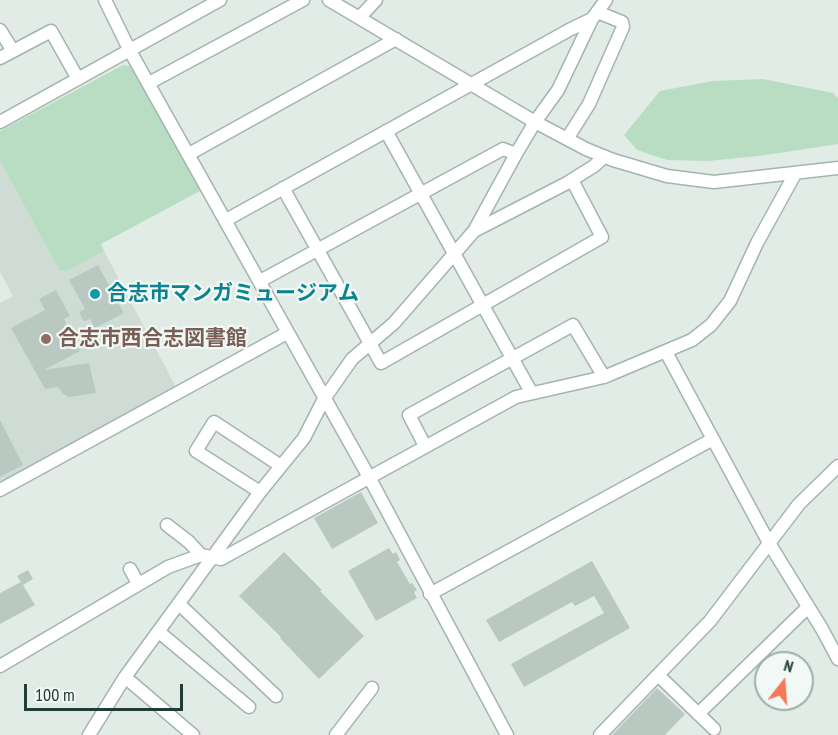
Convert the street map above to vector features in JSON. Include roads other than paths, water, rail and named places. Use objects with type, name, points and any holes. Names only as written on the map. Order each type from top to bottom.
[{"type":"street","points":[[105,0],[130,51],[369,477],[507,735]]},
{"type":"street","points":[[0,122],[220,0]]},
{"type":"street","points":[[149,83],[303,0]]},
{"type":"street","points":[[329,0],[535,122],[604,157],[667,176],[714,182],[838,168]]},
{"type":"street","points":[[359,18],[376,0]]},
{"type":"street","points":[[90,735],[125,677],[179,603],[207,557],[304,438],[324,399],[352,359],[394,323],[474,231],[535,122],[558,90],[595,16],[606,0]]},
{"type":"street","points":[[226,220],[595,16],[622,22],[623,27],[589,104],[567,139]]},
{"type":"street","points":[[0,30],[13,51]]},
{"type":"street","points":[[0,58],[51,31],[78,79]]},
{"type":"street","points":[[189,154],[396,39]]},
{"type":"street","points":[[386,131],[531,392]]},
{"type":"street","points":[[260,281],[503,148],[516,154]]},
{"type":"street","points":[[474,231],[572,180],[604,157]]},
{"type":"street","points":[[0,666],[168,567],[207,557],[221,559],[516,397],[604,376],[692,340],[711,325],[730,301],[757,243],[795,174]]},
{"type":"street","points":[[283,188],[381,363],[602,237],[572,180]]},
{"type":"street","points":[[425,446],[409,415],[573,325],[604,376]]},
{"type":"street","points":[[0,490],[287,333]]},
{"type":"street","points":[[666,352],[769,543],[838,659]]},
{"type":"street","points":[[260,492],[196,451],[214,422],[281,466]]},
{"type":"street","points":[[430,594],[713,439]]},
{"type":"street","points":[[600,735],[710,621],[799,504],[838,466]]},
{"type":"street","points":[[167,525],[207,557]]},
{"type":"street","points":[[130,569],[138,583]]},
{"type":"street","points":[[179,603],[276,696]]},
{"type":"street","points":[[698,714],[808,607]]},
{"type":"street","points":[[159,632],[249,707]]},
{"type":"street","points":[[658,675],[714,729]]},
{"type":"street","points":[[125,677],[193,735]]},
{"type":"street","points":[[336,735],[372,688]]},
{"type":"place","name":"合志市マンガミュージアム","points":[[95,294]]},
{"type":"place","name":"合志市西合志図書館","points":[[46,339]]}]
